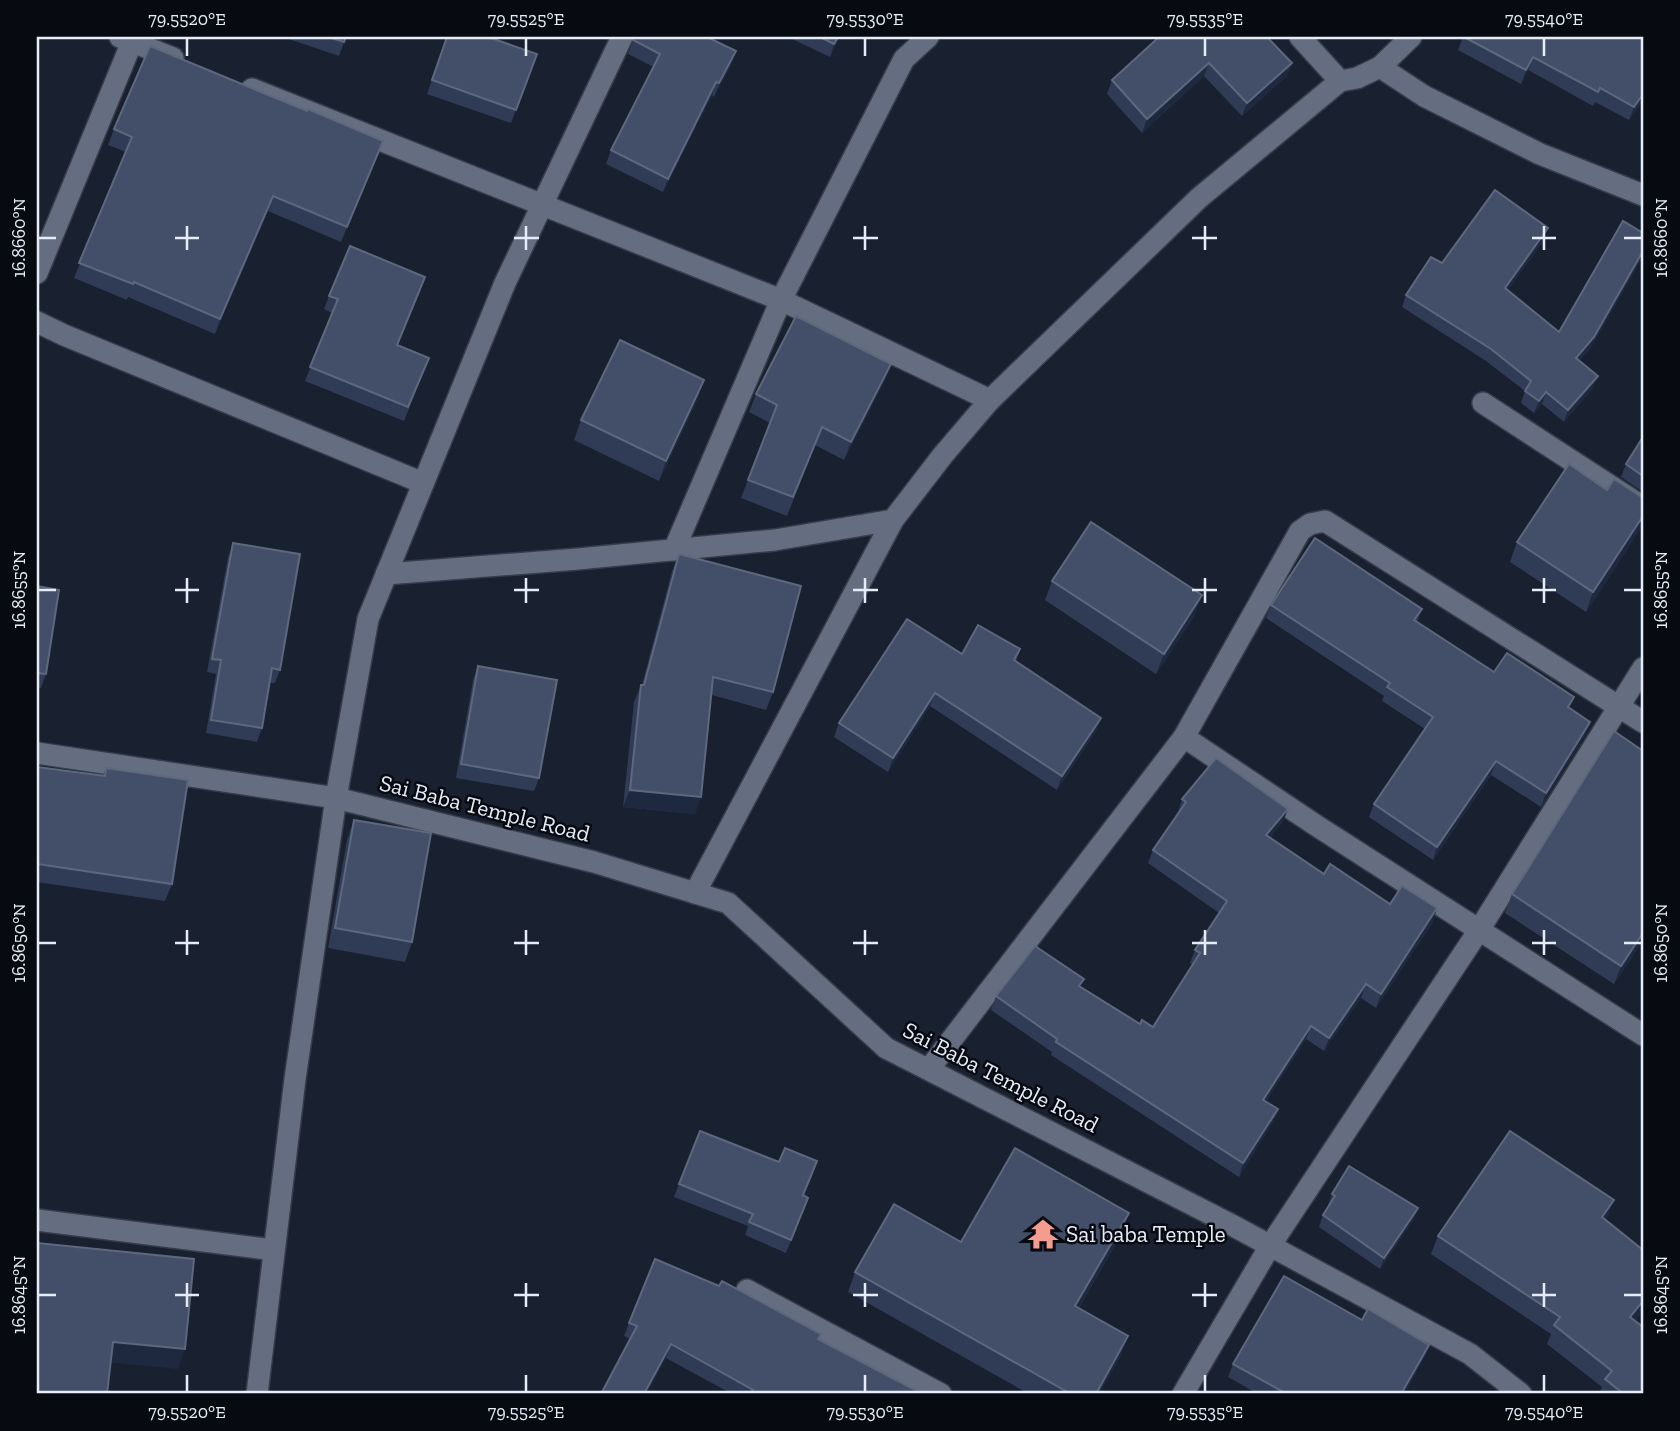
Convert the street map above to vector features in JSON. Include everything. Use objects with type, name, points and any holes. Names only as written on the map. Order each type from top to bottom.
[{"type":"street","points":[[257,1394],[295,1079],[336,798],[368,619],[505,283],[622,37]]},
{"type":"street","points":[[674,550],[781,300],[904,59],[928,37]]},
{"type":"street","points":[[1300,37],[1340,81]]},
{"type":"street","points":[[695,893],[893,520],[943,455],[990,400],[1199,198],[1340,81],[1357,78],[1380,67],[1411,37]]},
{"type":"street","points":[[37,274],[129,38],[196,67]]},
{"type":"street","points":[[1380,67],[1424,96],[1540,154],[1643,195]]},
{"type":"street","points":[[235,82],[781,300],[990,400]]},
{"type":"street","points":[[37,322],[423,483]]},
{"type":"street","points":[[1483,403],[1643,507]]},
{"type":"street","points":[[386,574],[775,540],[893,520]]},
{"type":"street","points":[[929,1069],[1184,737],[1300,531],[1310,524],[1325,521],[1643,722]]},
{"type":"street","points":[[1183,1394],[1270,1246],[1479,930],[1643,668]]},
{"type":"street","points":[[1184,737],[1317,827],[1643,1035]]},
{"type":"street","name":"Sai Baba Temple Road","points":[[37,753],[336,798],[594,862],[729,903],[886,1048],[1270,1246],[1470,1354],[1521,1394]]},
{"type":"street","points":[[37,1220],[274,1250]]},
{"type":"street","points":[[747,1290],[941,1394]]},
{"type":"building","points":[[328,37],[346,37],[344,42]]},
{"type":"building","points":[[447,37],[488,37],[537,54],[516,110],[432,80]]},
{"type":"building","points":[[635,37],[707,37],[736,51],[719,83],[716,82],[668,179],[611,150],[660,54],[633,40]]},
{"type":"building","points":[[820,37],[838,37],[834,44]]},
{"type":"building","points":[[1159,37],[1267,37],[1292,63],[1247,103],[1209,63],[1147,119],[1112,80]]},
{"type":"building","points":[[1464,37],[1643,37],[1643,94],[1634,107],[1600,88],[1598,92],[1533,57],[1526,70]]},
{"type":"building","points":[[150,46],[383,141],[347,227],[273,196],[220,319],[134,282],[133,284],[79,263],[132,137],[114,129]]},
{"type":"building","points":[[1495,190],[1548,228],[1505,288],[1559,332],[1623,221],[1643,233],[1643,251],[1594,337],[1576,358],[1598,376],[1568,410],[1546,392],[1539,401],[1525,391],[1531,381],[1491,349],[1406,295],[1431,257],[1442,263]]},
{"type":"building","points":[[350,246],[425,277],[397,345],[429,358],[408,407],[310,367],[338,299],[329,296]]},
{"type":"building","points":[[796,316],[891,364],[851,442],[822,427],[793,497],[748,480],[777,405],[756,394]]},
{"type":"building","points":[[620,340],[704,380],[666,461],[581,420]]},
{"type":"building","points":[[1643,437],[1643,476],[1626,464]]},
{"type":"building","points":[[1569,464],[1607,490],[1614,479],[1643,498],[1643,516],[1593,592],[1517,542]]},
{"type":"building","points":[[1091,522],[1202,595],[1164,654],[1052,581]]},
{"type":"building","points":[[1315,538],[1422,609],[1414,620],[1494,672],[1507,653],[1574,697],[1568,707],[1590,722],[1546,793],[1496,761],[1437,847],[1374,804],[1433,717],[1387,687],[1390,683],[1271,605]]},
{"type":"building","points":[[233,543],[300,554],[280,670],[272,668],[262,728],[211,720],[221,660],[212,659]]},
{"type":"building","points":[[679,554],[801,586],[773,692],[713,677],[701,797],[630,790],[641,685],[644,685]]},
{"type":"building","points":[[37,586],[59,590],[46,674],[37,673]]},
{"type":"building","points":[[907,619],[962,654],[978,625],[1020,649],[1014,660],[1101,718],[1062,776],[935,693],[893,758],[839,723]]},
{"type":"building","points":[[478,666],[557,680],[539,778],[461,764]]},
{"type":"building","points":[[1614,731],[1643,751],[1643,933],[1621,966],[1512,894]]},
{"type":"building","points":[[1216,758],[1288,809],[1266,835],[1324,874],[1330,864],[1390,904],[1402,886],[1437,908],[1381,994],[1366,984],[1329,1038],[1311,1026],[1263,1100],[1278,1109],[1243,1163],[1056,1042],[1057,1039],[996,996],[1035,946],[1084,979],[1079,986],[1140,1024],[1142,1020],[1153,1027],[1200,953],[1195,950],[1227,901],[1153,850],[1186,802],[1182,799]]},
{"type":"building","points":[[37,767],[105,776],[106,768],[188,780],[172,884],[37,864]]},
{"type":"building","points":[[354,820],[431,833],[412,942],[335,928]]},
{"type":"building","points":[[700,1131],[779,1162],[785,1148],[817,1161],[803,1195],[808,1198],[791,1240],[749,1222],[753,1214],[679,1184]]},
{"type":"building","points":[[1510,1131],[1614,1200],[1602,1217],[1643,1250],[1643,1301],[1630,1317],[1643,1327],[1643,1394],[1624,1394],[1605,1379],[1612,1371],[1554,1325],[1560,1317],[1438,1236]]},
{"type":"building","points":[[1015,1148],[1129,1213],[1075,1306],[1128,1336],[1096,1394],[1071,1394],[855,1272],[894,1204],[961,1242]]},
{"type":"building","points":[[1349,1166],[1418,1208],[1384,1258],[1323,1215]]},
{"type":"building","points":[[37,1243],[194,1259],[185,1349],[113,1342],[107,1394],[37,1394]]},
{"type":"building","points":[[655,1259],[719,1286],[722,1281],[821,1334],[818,1339],[919,1392],[918,1394],[756,1394],[671,1344],[644,1394],[601,1394],[637,1326],[629,1323]]},
{"type":"building","points":[[1284,1276],[1362,1320],[1368,1309],[1429,1345],[1401,1394],[1287,1394],[1233,1364]]},
{"type":"place","name":"Sai baba Temple","points":[[1043,1234]]}]
